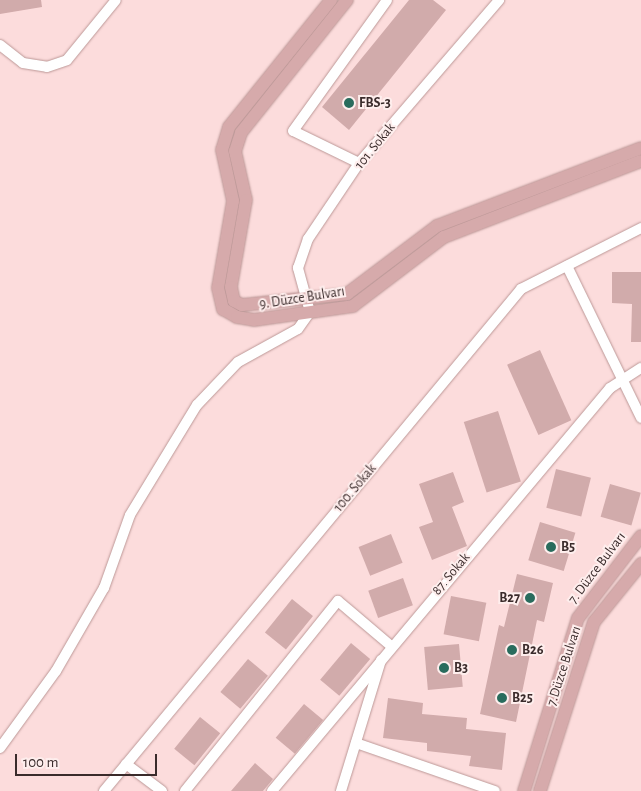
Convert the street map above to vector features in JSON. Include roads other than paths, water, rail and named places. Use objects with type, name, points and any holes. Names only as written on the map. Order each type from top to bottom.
[{"type":"main road","name":"9. Düzce Bulvarı","points":[[331,0],[229,127],[222,150],[233,201],[218,288],[223,309],[254,320],[352,306],[444,237],[641,162]]},
{"type":"main road","name":"9. Düzce Bulvarı","points":[[347,0],[241,133],[235,151],[246,200],[231,287],[234,301],[254,308],[347,294],[437,226],[641,148]]},
{"type":"main road","name":"7. Düzce Bulvarı","points":[[524,791],[578,618],[641,536]]},
{"type":"main road","name":"7.Düzce Bulvarı","points":[[540,791],[594,622],[641,564]]},
{"type":"street","points":[[0,45],[23,63],[46,67],[67,60],[116,0]]},
{"type":"street","points":[[360,164],[293,130],[387,0]]},
{"type":"street","name":"101. Sokak","points":[[310,312],[303,300],[298,268],[308,240],[360,164],[499,0]]},
{"type":"street","name":"100. Sokak","points":[[104,791],[521,289],[641,228]]},
{"type":"street","points":[[567,266],[641,418]]},
{"type":"street","points":[[0,748],[56,672],[104,588],[130,516],[197,405],[238,362],[298,329],[310,312]]},
{"type":"street","name":"87. Sokak","points":[[272,791],[383,655],[610,388],[641,368]]},
{"type":"street","points":[[185,791],[338,601],[391,646]]},
{"type":"street","points":[[341,791],[383,655]]},
{"type":"street","points":[[356,742],[495,791]]},
{"type":"street","points":[[126,764],[162,791]]},
{"type":"place","name":"FBS-3","points":[[349,103]]},
{"type":"place","name":"B5","points":[[551,547]]},
{"type":"place","name":"B27","points":[[530,598]]},
{"type":"place","name":"B26","points":[[512,650]]},
{"type":"place","name":"B3","points":[[444,668]]},
{"type":"place","name":"B25","points":[[502,698]]}]
